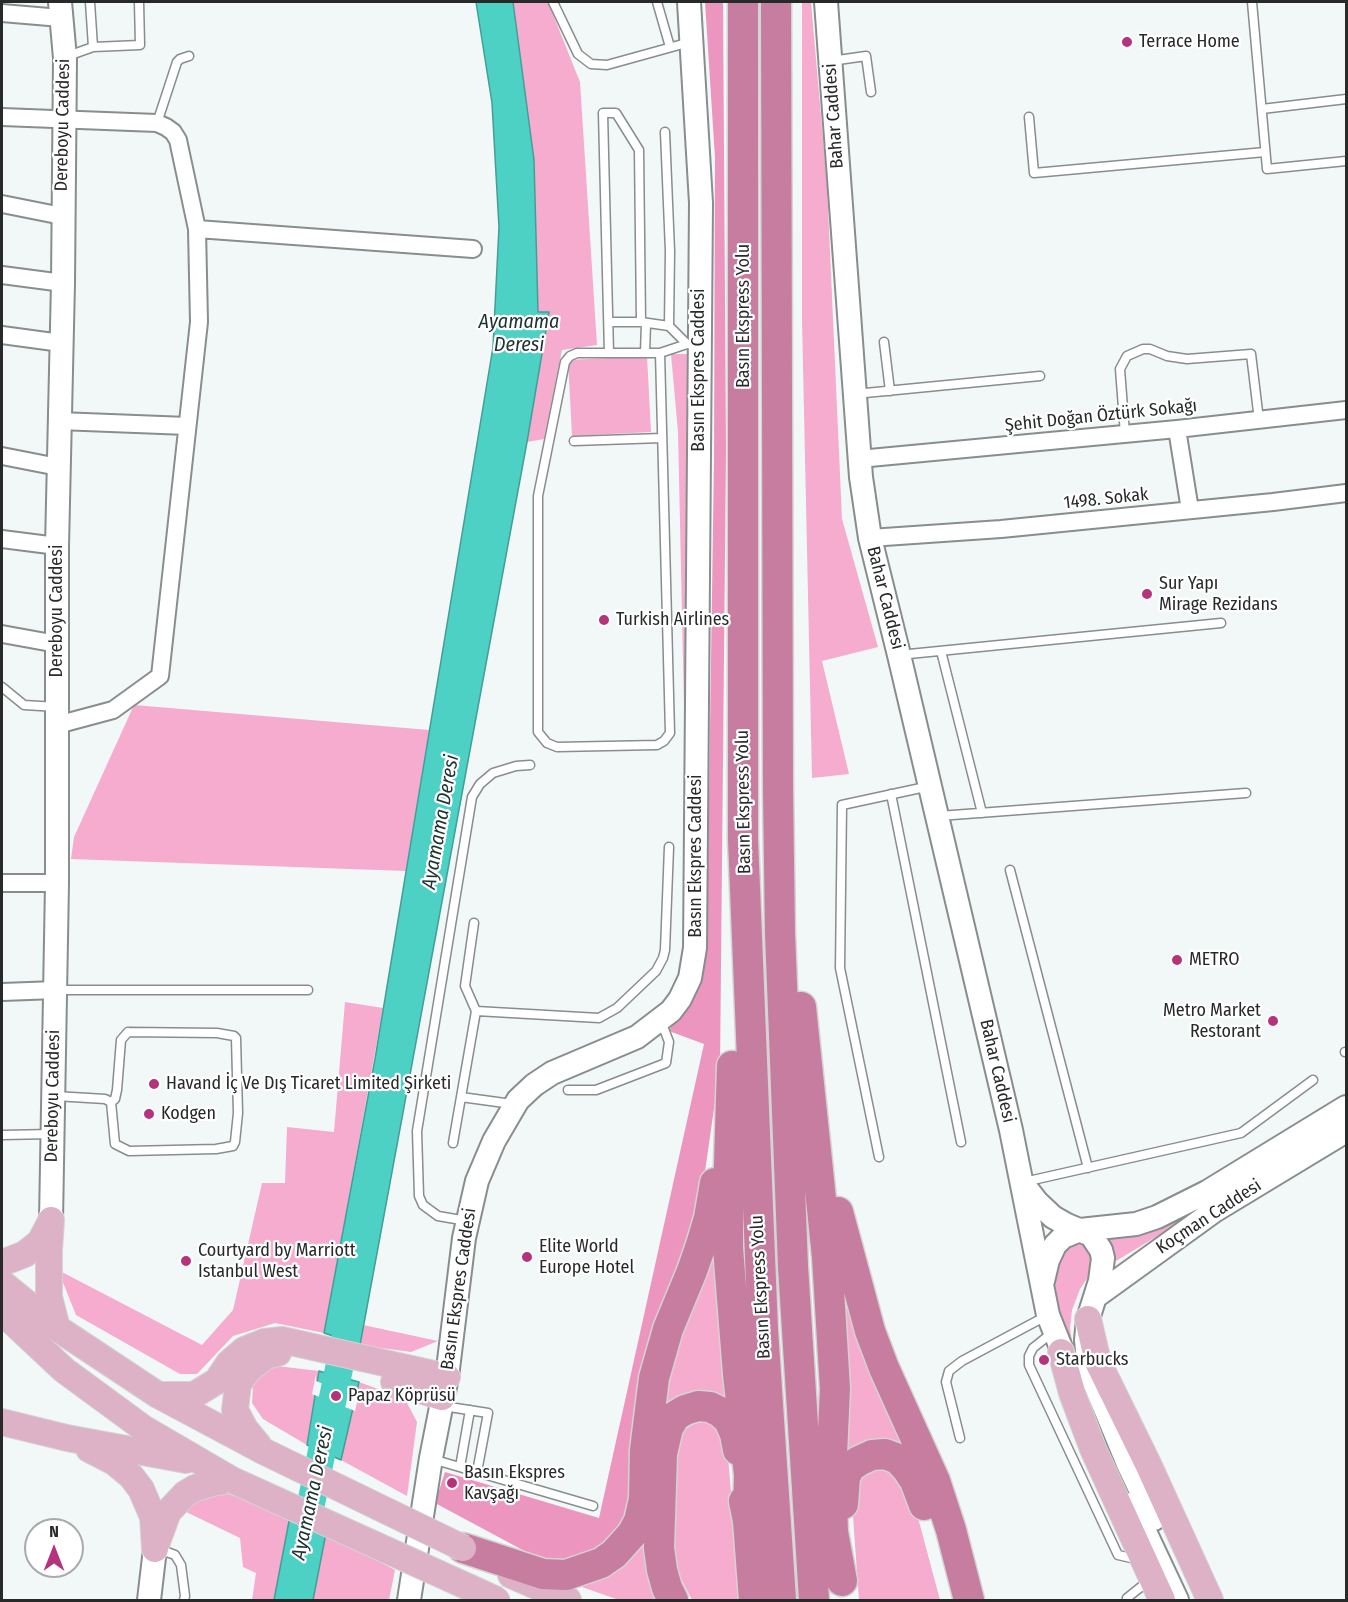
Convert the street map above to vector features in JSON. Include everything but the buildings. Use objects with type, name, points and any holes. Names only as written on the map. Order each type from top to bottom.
[{"type":"highway","name":"Basın Ekspress Yolu","points":[[743,2],[743,839],[762,1319],[781,1600]]},
{"type":"highway","name":"Basın Ekspress Yolu","points":[[776,2],[778,789],[782,988],[791,1219],[814,1600]]},
{"type":"highway","points":[[778,789],[789,832],[793,868],[801,1013],[827,1257],[834,1379],[831,1476],[833,1532],[843,1591]]},
{"type":"highway","points":[[743,839],[732,878],[731,901],[733,1024],[728,1248],[749,1475],[748,1521]]},
{"type":"highway","points":[[463,1548],[543,1574],[566,1575],[601,1563],[614,1554],[632,1534],[639,1521],[644,1499],[646,1439],[654,1377],[668,1329],[692,1271],[709,1218],[732,1088]]},
{"type":"highway","points":[[813,1110],[870,1331],[884,1368],[935,1481],[951,1530],[969,1600]]},
{"type":"highway","points":[[673,1600],[662,1570],[659,1548],[662,1454],[668,1428],[675,1416],[698,1406],[710,1407],[720,1412],[729,1420],[735,1434],[748,1521],[754,1600]]},
{"type":"highway","points":[[843,1591],[842,1514],[845,1477],[850,1467],[859,1461],[872,1455],[885,1454],[898,1460],[915,1481],[934,1536],[951,1600]]},
{"type":"main road","name":"Basın Ekspres Caddesi","points":[[413,1594],[464,1238],[477,1181],[494,1141],[516,1105],[534,1085],[552,1073],[638,1037],[661,1021],[680,999],[690,978],[695,948],[693,344],[701,203],[689,2]]},
{"type":"main road","name":"Bahar Caddesi","points":[[826,2],[859,459],[870,538],[937,816],[1043,1282]]},
{"type":"main road","name":"Dereboyu Caddesi","points":[[51,1220],[56,990],[57,546],[65,57],[60,10]]},
{"type":"main road","name":"Koçman Caddesi","points":[[1080,1230],[1136,1224],[1157,1217],[1207,1192],[1347,1107]]},
{"type":"main road","name":"Koçman Caddesi","points":[[1092,1308],[1214,1211],[1347,1131]]},
{"type":"main road","points":[[1022,1183],[1053,1217],[1067,1226],[1091,1235],[1101,1250],[1103,1258],[1086,1340],[1088,1361],[1094,1382],[1128,1464],[1191,1600]]},
{"type":"main road","points":[[2,1263],[25,1254],[40,1242],[51,1220]]},
{"type":"main road","points":[[51,1220],[49,1297],[57,1328]]},
{"type":"main road","points":[[1080,1230],[1063,1237],[1055,1245],[1048,1260],[1043,1282],[1054,1333],[1072,1393],[1093,1449],[1162,1600]]},
{"type":"main road","points":[[2,1283],[57,1328],[158,1395],[263,1451],[463,1548],[499,1569],[568,1600]]},
{"type":"main road","points":[[1092,1308],[1098,1362],[1149,1466],[1210,1600]]},
{"type":"main road","points":[[2,1312],[64,1370],[143,1428],[232,1480],[497,1600]]},
{"type":"main road","points":[[1054,1333],[1177,1600]]},
{"type":"main road","points":[[158,1395],[194,1395],[217,1381],[230,1363],[244,1350],[264,1342],[282,1340],[289,1348]]},
{"type":"main road","points":[[263,1451],[245,1429],[236,1410],[238,1384],[250,1368],[266,1356],[289,1348],[411,1379],[443,1393]]},
{"type":"main road","points":[[2,1422],[68,1438],[203,1463]]},
{"type":"main road","points":[[68,1438],[114,1462],[131,1476],[141,1489],[153,1517],[155,1549]]},
{"type":"main road","points":[[149,1600],[155,1549],[168,1512],[185,1494],[195,1488],[232,1480]]},
{"type":"street","points":[[2,13],[60,10]]},
{"type":"street","points":[[2,117],[157,123],[173,132],[178,141],[197,229],[199,322],[160,675],[112,710],[57,716]]},
{"type":"street","points":[[2,204],[62,216]]},
{"type":"street","points":[[197,229],[473,249]]},
{"type":"street","points":[[2,275],[63,283]]},
{"type":"street","points":[[2,335],[61,343]]},
{"type":"street","name":"Şehit Doğan Öztürk Sokağı","points":[[859,459],[1176,429],[1347,410]]},
{"type":"street","points":[[59,421],[187,426]]},
{"type":"street","points":[[1176,429],[1190,510]]},
{"type":"street","points":[[2,456],[58,466]]},
{"type":"street","name":"1498. Sokak","points":[[870,538],[1001,529],[1347,493]]},
{"type":"street","points":[[2,539],[57,546]]},
{"type":"street","points":[[2,634],[57,644]]},
{"type":"street","points":[[2,883],[57,884]]},
{"type":"street","points":[[2,992],[56,990]]},
{"type":"lane","points":[[90,2],[93,47]]},
{"type":"lane","points":[[65,57],[93,47],[140,45],[139,2]]},
{"type":"lane","points":[[553,2],[578,54],[591,64],[607,65],[693,41]]},
{"type":"lane","points":[[657,2],[670,47]]},
{"type":"lane","points":[[1252,2],[1267,169],[1347,161]]},
{"type":"lane","points":[[830,61],[866,56],[871,92]]},
{"type":"lane","points":[[157,123],[177,62],[180,58],[189,57]]},
{"type":"lane","points":[[1262,109],[1347,99]]},
{"type":"lane","points":[[609,353],[603,113],[616,113],[639,150],[645,353]]},
{"type":"lane","points":[[1029,117],[1034,173],[1265,152]]},
{"type":"lane","points":[[665,132],[670,251],[669,326]]},
{"type":"lane","points":[[609,322],[644,322],[669,326],[693,344]]},
{"type":"lane","points":[[884,342],[890,391]]},
{"type":"lane","points":[[660,353],[670,734],[657,745],[557,747],[547,742],[538,732],[538,496],[566,362],[574,354],[660,353],[693,344]]},
{"type":"lane","points":[[1125,434],[1120,369],[1127,356],[1150,349],[1167,356],[1187,358],[1251,354],[1259,420]]},
{"type":"lane","points":[[855,394],[1040,376]]},
{"type":"lane","points":[[574,441],[662,438]]},
{"type":"lane","points":[[899,655],[1221,623]]},
{"type":"lane","points":[[941,651],[982,813]]},
{"type":"lane","points":[[2,687],[24,705],[57,716]]},
{"type":"lane","points":[[468,1221],[438,1216],[423,1205],[419,1196],[417,1131],[472,797],[480,784],[493,773],[516,766],[530,765]]},
{"type":"lane","points":[[879,1157],[840,968],[842,805],[930,786]]},
{"type":"lane","points":[[937,816],[1246,793]]},
{"type":"lane","points":[[891,794],[961,1142]]},
{"type":"lane","points":[[476,1011],[599,1018],[617,1008],[656,971],[663,958],[669,847]]},
{"type":"lane","points":[[1010,870],[1088,1168]]},
{"type":"lane","points":[[453,1143],[476,1011],[465,986],[474,923]]},
{"type":"lane","points":[[56,990],[308,990]]},
{"type":"lane","points":[[568,1090],[596,1090],[666,1063],[669,1042],[661,1021]]},
{"type":"lane","points":[[128,1032],[217,1033],[236,1038],[238,1113],[233,1146],[216,1149],[123,1149],[115,1144],[111,1102],[115,1099],[117,1090],[121,1040],[128,1032]]},
{"type":"lane","points":[[1022,1183],[1241,1133],[1313,1080]]},
{"type":"lane","points":[[53,1096],[105,1099],[111,1102]]},
{"type":"lane","points":[[461,1097],[516,1105]]},
{"type":"lane","points":[[2,1135],[52,1134]]},
{"type":"lane","points":[[960,1438],[946,1382],[949,1371],[962,1361],[1054,1333]]},
{"type":"lane","points":[[1054,1333],[1034,1348],[1029,1356],[1029,1365],[1118,1555],[1131,1558],[1146,1566],[1142,1586],[1126,1600]]},
{"type":"lane","points":[[443,1393],[470,1410],[488,1413],[477,1472]]},
{"type":"lane","points":[[460,1467],[470,1410]]},
{"type":"lane","points":[[431,1458],[593,1506]]},
{"type":"lane","points":[[155,1549],[171,1552],[179,1559],[183,1570],[184,1600]]},
{"type":"shaded area","points":[[513,2],[548,2],[580,82],[597,345],[562,350],[544,439],[527,442],[549,312],[538,312],[534,160]]},
{"type":"shaded area","points":[[705,2],[723,2],[726,450],[720,1067],[698,1220],[634,1495],[620,1526],[588,1557],[545,1562],[435,1503],[445,1472],[599,1518],[704,1044],[669,1031],[696,982],[707,932],[714,460],[715,158]]},
{"type":"shaded area","points":[[802,2],[811,2],[827,185],[842,519],[878,647],[822,661],[849,774],[812,778],[802,320]]},
{"type":"shaded area","points":[[671,354],[695,354],[685,752],[678,432]]},
{"type":"shaded area","points":[[647,356],[651,432],[572,436],[568,360]]},
{"type":"shaded area","points":[[134,705],[429,730],[406,871],[71,859],[74,837]]},
{"type":"shaded area","points":[[345,1002],[383,1008],[324,1333],[275,1323],[233,1336],[197,1374],[180,1374],[76,1315],[58,1270],[202,1345],[233,1310],[262,1183],[285,1183],[287,1127],[334,1132]]},
{"type":"shaded area","points":[[1346,1117],[1346,1122],[1116,1261],[1106,1236],[1136,1236],[1162,1226]]},
{"type":"shaded area","points":[[713,1232],[731,1405],[657,1421],[662,1388]]},
{"type":"shaded area","points":[[1075,1244],[1084,1245],[1094,1256],[1092,1271],[1080,1289],[1072,1310],[1070,1328],[1074,1355],[1058,1320],[1053,1277],[1066,1248]]},
{"type":"shaded area","points":[[841,1264],[915,1458],[846,1455]]},
{"type":"shaded area","points":[[363,1325],[438,1341],[411,1352],[360,1345]]},
{"type":"shaded area","points":[[277,1366],[319,1371],[307,1445],[263,1419],[252,1403],[253,1386],[259,1375]]},
{"type":"shaded area","points":[[359,1382],[405,1399],[417,1422],[407,1496],[341,1460]]},
{"type":"shaded area","points":[[707,1421],[726,1432],[740,1600],[692,1600],[680,1577],[675,1557],[678,1440],[684,1430],[694,1424]]},
{"type":"shaded area","points":[[879,1467],[893,1470],[913,1499],[940,1600],[859,1600],[852,1502],[858,1477]]},
{"type":"shaded area","points":[[220,1491],[290,1516],[274,1600],[252,1600],[256,1573],[243,1567],[240,1538],[180,1509],[194,1498]]},
{"type":"shaded area","points":[[326,1533],[395,1570],[389,1600],[313,1600]]},
{"type":"shaded area","points":[[646,1535],[658,1600],[619,1600],[579,1586],[609,1574]]},
{"type":"water","name":"Ayamama Deresi","points":[[476,2],[513,2],[534,160],[538,312],[549,312],[360,1345],[324,1333],[375,1059],[493,347],[499,227],[492,103]]},
{"type":"water","name":"Ayamama Deresi","points":[[319,1371],[359,1382],[341,1460],[307,1445]]},
{"type":"water","name":"Ayamama Deresi","points":[[290,1516],[326,1533],[313,1600],[274,1600]]},
{"type":"pier","points":[[316,1374],[316,1381],[358,1398],[355,1411],[312,1394]]},
{"type":"waterway","name":"Ayamama Deresi","points":[[291,1600],[347,1330]]},
{"type":"place","name":"Terrace Home","points":[[1127,42]]},
{"type":"place","name":"Sur Yapı Mirage Rezidans","points":[[1147,594]]},
{"type":"place","name":"Turkish Airlines","points":[[604,620]]},
{"type":"place","name":"METRO","points":[[1177,960]]},
{"type":"place","name":"Metro Market Restorant","points":[[1273,1021]]},
{"type":"place","name":"Havand İç Ve Dış Ticaret Limited Şirketi","points":[[154,1084]]},
{"type":"place","name":"Kodgen","points":[[149,1114]]},
{"type":"place","name":"Elite World Europe Hotel","points":[[527,1257]]},
{"type":"place","name":"Courtyard by Marriott Istanbul West","points":[[186,1261]]},
{"type":"place","name":"Starbucks","points":[[1044,1360]]},
{"type":"place","name":"Papaz Köprüsü","points":[[336,1396]]},
{"type":"place","name":"Basın Ekspres Kavşağı","points":[[452,1483]]}]
